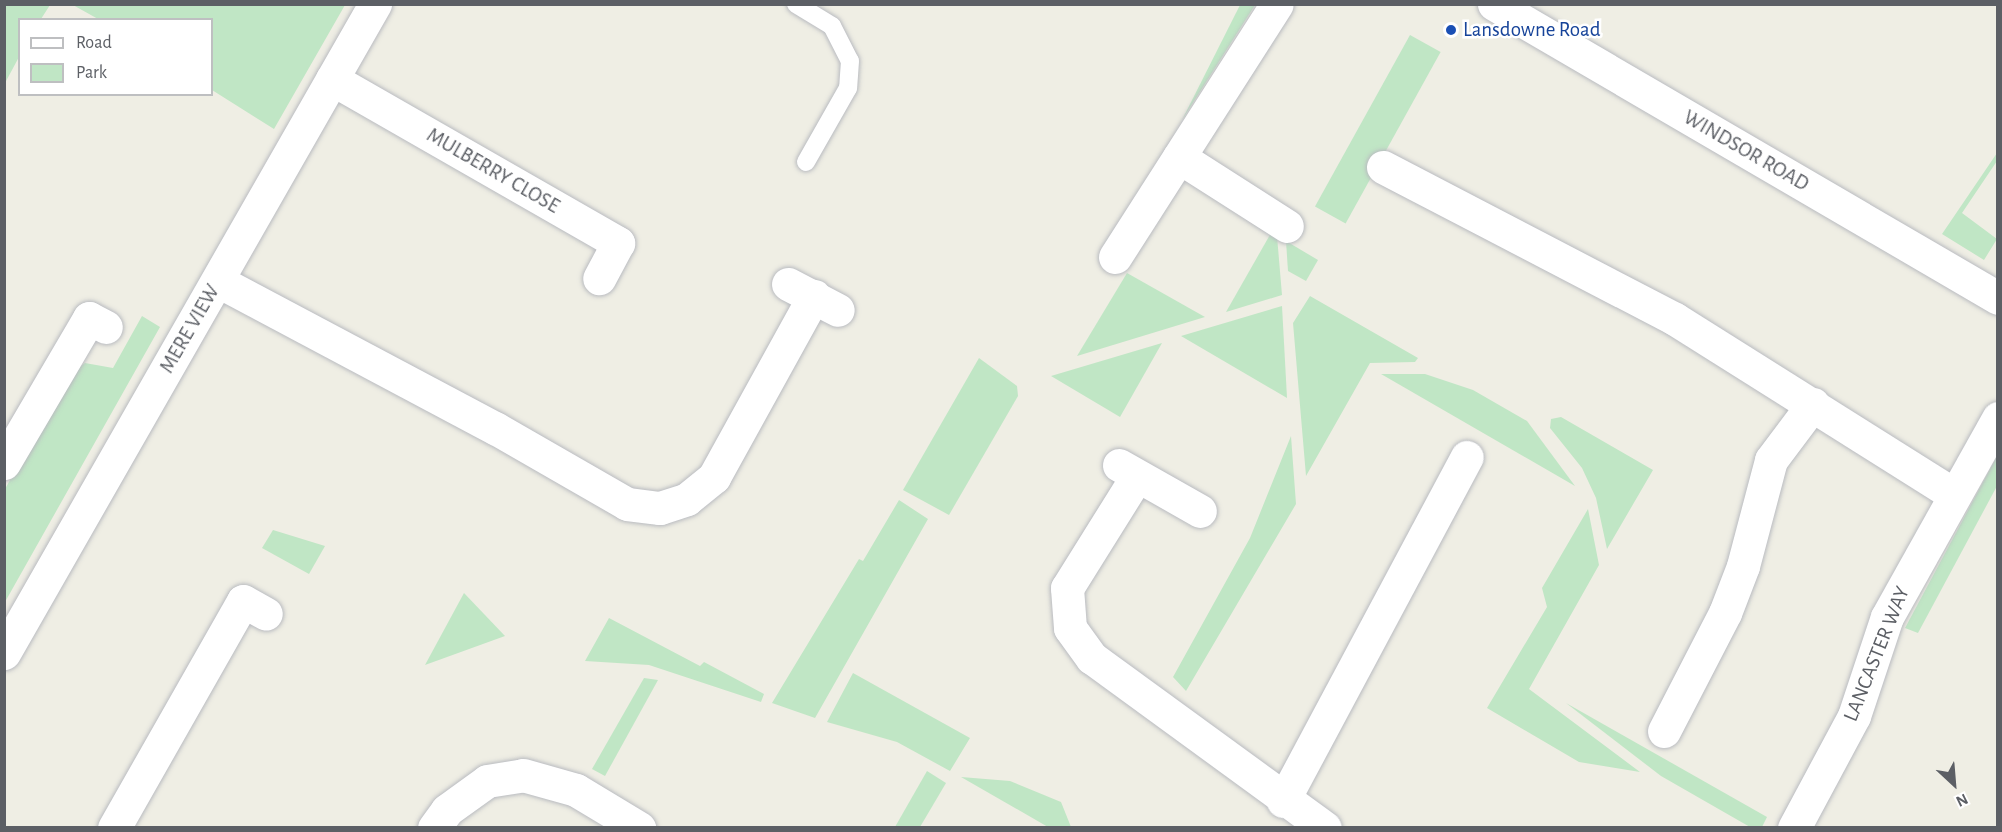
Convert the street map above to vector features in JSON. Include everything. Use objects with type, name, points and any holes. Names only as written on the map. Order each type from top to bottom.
[{"type":"street","name":"MERE VIEW","points":[[4,653],[375,4]]},
{"type":"street","points":[[1115,257],[1277,4]]},
{"type":"street","name":"WINDSOR ROAD","points":[[1494,4],[1998,298]]},
{"type":"street","name":"MULBERRY CLOSE","points":[[332,79],[618,243],[599,278]]},
{"type":"street","points":[[1179,157],[1287,226]]},
{"type":"street","points":[[1383,167],[1487,211],[1674,319],[1813,404],[1953,494]]},
{"type":"street","points":[[218,281],[495,428],[627,504],[660,508],[687,499],[714,477],[813,297]]},
{"type":"street","points":[[4,463],[89,318],[106,327]]},
{"type":"street","points":[[1664,730],[1725,613],[1743,566],[1771,460],[1813,404]]},
{"type":"street","name":"LANCASTER WAY","points":[[1794,828],[1854,717],[1887,617],[1953,494],[1998,418]]},
{"type":"street","points":[[1284,801],[1467,457]]},
{"type":"street","points":[[1200,511],[1127,470],[1067,588],[1070,628],[1092,658],[1284,801],[1325,828]]},
{"type":"street","points":[[114,828],[243,601],[266,614]]},
{"type":"street","points":[[434,828],[447,810],[487,781],[523,775],[576,790],[639,828]]},
{"type":"lane","points":[[796,4],[832,26],[850,60],[848,88],[806,162]]},
{"type":"green space","points":[[5,4],[50,5],[42,18],[18,18],[18,59],[5,83]]},
{"type":"green space","points":[[73,5],[345,5],[274,129],[213,91],[213,18],[96,18]]},
{"type":"green space","points":[[1240,5],[1255,5],[1182,120]]},
{"type":"green space","points":[[1410,35],[1441,52],[1346,223],[1315,206]]},
{"type":"green space","points":[[1997,153],[1997,161],[1962,213],[1997,239],[1984,260],[1942,234]]},
{"type":"green space","points":[[1271,233],[1277,236],[1282,295],[1226,312]]},
{"type":"green space","points":[[1286,241],[1318,260],[1306,281],[1288,271]]},
{"type":"green space","points":[[1127,273],[1205,317],[1077,356]]},
{"type":"green space","points":[[1310,296],[1418,358],[1415,362],[1370,363],[1306,476],[1293,323]]},
{"type":"green space","points":[[1282,306],[1287,398],[1181,336]]},
{"type":"green space","points":[[142,316],[160,327],[5,602],[5,489],[69,375],[85,363],[113,368]]},
{"type":"green space","points":[[1162,343],[1120,417],[1051,376]]},
{"type":"green space","points":[[979,358],[1017,386],[1018,396],[949,515],[903,490]]},
{"type":"green space","points":[[1381,374],[1425,374],[1473,390],[1527,421],[1575,486]]},
{"type":"green space","points":[[1561,417],[1653,470],[1607,549],[1596,498],[1582,468],[1550,428],[1551,419]]},
{"type":"green space","points":[[1291,436],[1296,504],[1186,691],[1173,677],[1250,538]]},
{"type":"green space","points":[[1997,456],[1997,486],[1918,633],[1905,628]]},
{"type":"green space","points":[[899,500],[928,519],[815,718],[772,703],[859,559],[863,561]]},
{"type":"green space","points":[[1588,509],[1599,565],[1529,689],[1640,772],[1579,762],[1487,708],[1547,607],[1542,588]]},
{"type":"green space","points":[[273,530],[325,546],[309,574],[262,548]]},
{"type":"green space","points":[[464,593],[505,636],[425,665]]},
{"type":"green space","points":[[609,618],[700,666],[704,662],[764,694],[761,702],[649,665],[585,661]]},
{"type":"green space","points":[[853,673],[970,738],[950,771],[897,742],[827,722]]},
{"type":"green space","points":[[644,678],[658,680],[605,776],[592,769]]},
{"type":"green space","points":[[1566,703],[1767,817],[1762,827],[1750,827],[1661,776]]},
{"type":"green space","points":[[927,771],[946,783],[920,827],[895,827]]},
{"type":"green space","points":[[961,777],[1010,781],[1061,802],[1071,827],[1048,827]]},
{"type":"place","name":"Lansdowne Road","points":[[1451,30]]}]
